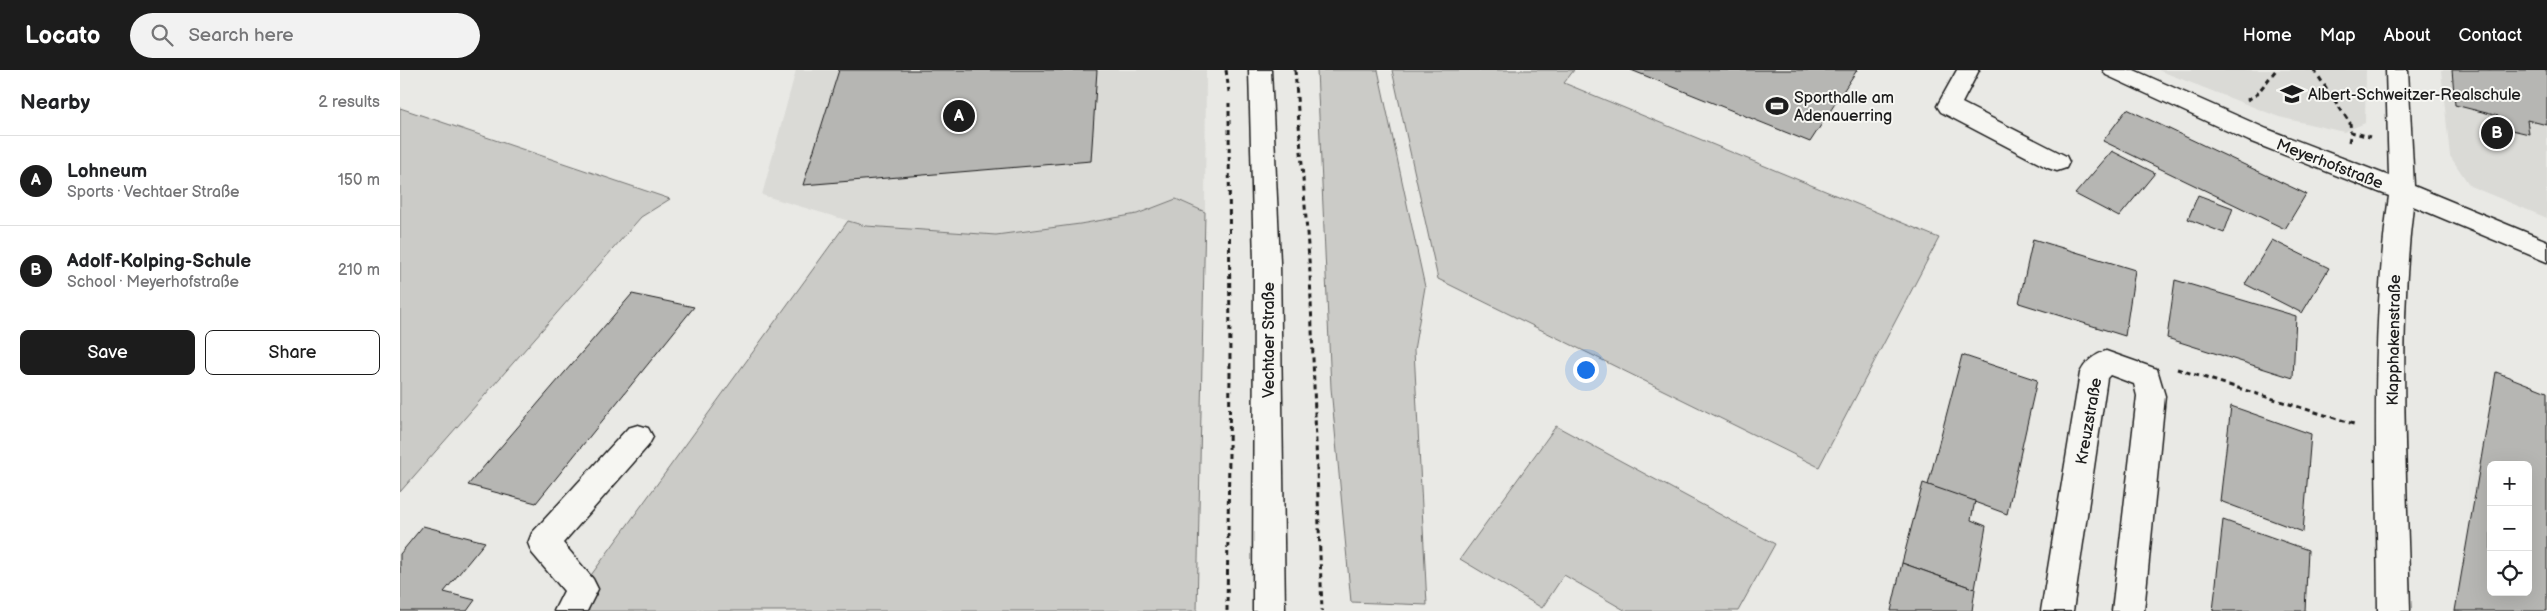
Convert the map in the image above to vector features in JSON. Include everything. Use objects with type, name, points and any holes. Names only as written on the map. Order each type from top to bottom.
[{"type":"street","name":"Vechtaer Straße","points":[[1260,70],[1267,262],[1269,611]]},
{"type":"street","points":[[1968,70],[1949,106],[2057,162]]},
{"type":"street","name":"Meyerhofstraße","points":[[2114,70],[2218,117],[2547,252]]},
{"type":"street","name":"Klapphakenstraße","points":[[2394,611],[2390,364],[2395,248],[2402,191],[2397,70]]},
{"type":"street","name":"Kreuzstraße","points":[[2057,611],[2094,373],[2106,362],[2147,377]]},
{"type":"street","points":[[2128,611],[2151,396],[2147,377]]},
{"type":"street","points":[[570,611],[582,589],[543,543],[638,436]]},
{"type":"path","points":[[1226,70],[1229,92],[1230,374],[1227,611]]},
{"type":"path","points":[[1295,70],[1310,288],[1322,611]]},
{"type":"path","points":[[2218,117],[2256,95],[2276,70]]},
{"type":"path","points":[[2314,70],[2350,123],[2351,132],[2342,168]]},
{"type":"path","points":[[2351,132],[2400,144]]},
{"type":"path","points":[[2147,377],[2164,364],[2391,435]]},
{"type":"shaded area","points":[[796,70],[1206,70],[1205,212],[1176,199],[1137,214],[996,235],[866,226],[762,195]]},
{"type":"shaded area","points":[[1317,70],[1378,70],[1425,287],[1414,350],[1427,605],[1351,602],[1331,388]]},
{"type":"shaded area","points":[[1392,70],[1574,70],[1564,83],[1939,238],[1819,467],[1438,279]]},
{"type":"shaded area","name":"Albert-Schweitzer-Realschule","points":[[2158,70],[2366,70],[2365,123],[2344,132],[2279,117]]},
{"type":"shaded area","points":[[2441,70],[2547,70],[2547,218],[2470,186],[2450,156]]},
{"type":"shaded area","points":[[400,108],[670,199],[641,217],[400,492]]},
{"type":"shaded area","points":[[1176,199],[1205,212],[1197,611],[565,611],[848,221],[866,226],[996,235],[1137,214]]},
{"type":"shaded area","points":[[1556,426],[1775,544],[1738,611],[1626,611],[1564,575],[1542,608],[1460,559]]},
{"type":"building","points":[[839,70],[1097,70],[1091,161],[803,185]]},
{"type":"building","name":"Sporthalle am Adenauerring","points":[[1631,70],[1857,70],[1810,142]]},
{"type":"building","points":[[2452,70],[2547,70],[2547,125],[2527,120],[2529,134],[2499,127],[2498,116],[2455,105]]},
{"type":"building","points":[[2127,109],[2306,194],[2285,229],[2103,141]]},
{"type":"building","points":[[2112,151],[2155,173],[2119,217],[2075,194]]},
{"type":"building","points":[[2198,195],[2233,208],[2224,233],[2188,219]]},
{"type":"building","points":[[2033,239],[2135,270],[2125,336],[2019,303]]},
{"type":"building","points":[[2272,240],[2329,268],[2302,313],[2245,284]]},
{"type":"building","points":[[2175,280],[2296,316],[2293,378],[2167,338]]},
{"type":"building","points":[[632,294],[694,307],[536,503],[468,485]]},
{"type":"building","points":[[1962,355],[2037,380],[2007,514],[1928,485]]},
{"type":"building","points":[[2496,372],[2547,392],[2547,611],[2455,611]]},
{"type":"building","points":[[2231,406],[2311,434],[2303,532],[2220,501]]},
{"type":"building","points":[[1923,483],[1975,501],[1971,520],[1986,526],[1975,589],[1902,563]]},
{"type":"building","points":[[2223,520],[2308,550],[2305,611],[2213,611]]},
{"type":"building","points":[[423,526],[485,542],[444,592],[475,600],[467,611],[400,611],[400,554]]},
{"type":"building","points":[[1902,563],[1975,589],[1972,611],[1891,611]]},
{"type":"place","name":"Albert-Schweitzer-Realschule","points":[[2292,94]]},
{"type":"place","name":"Sporthalle am Adenauerring","points":[[1777,106]]},
{"type":"place","name":"Lohneum","points":[[959,116]]},
{"type":"place","name":"Adolf-Kolping-Schule","points":[[2497,133]]}]
